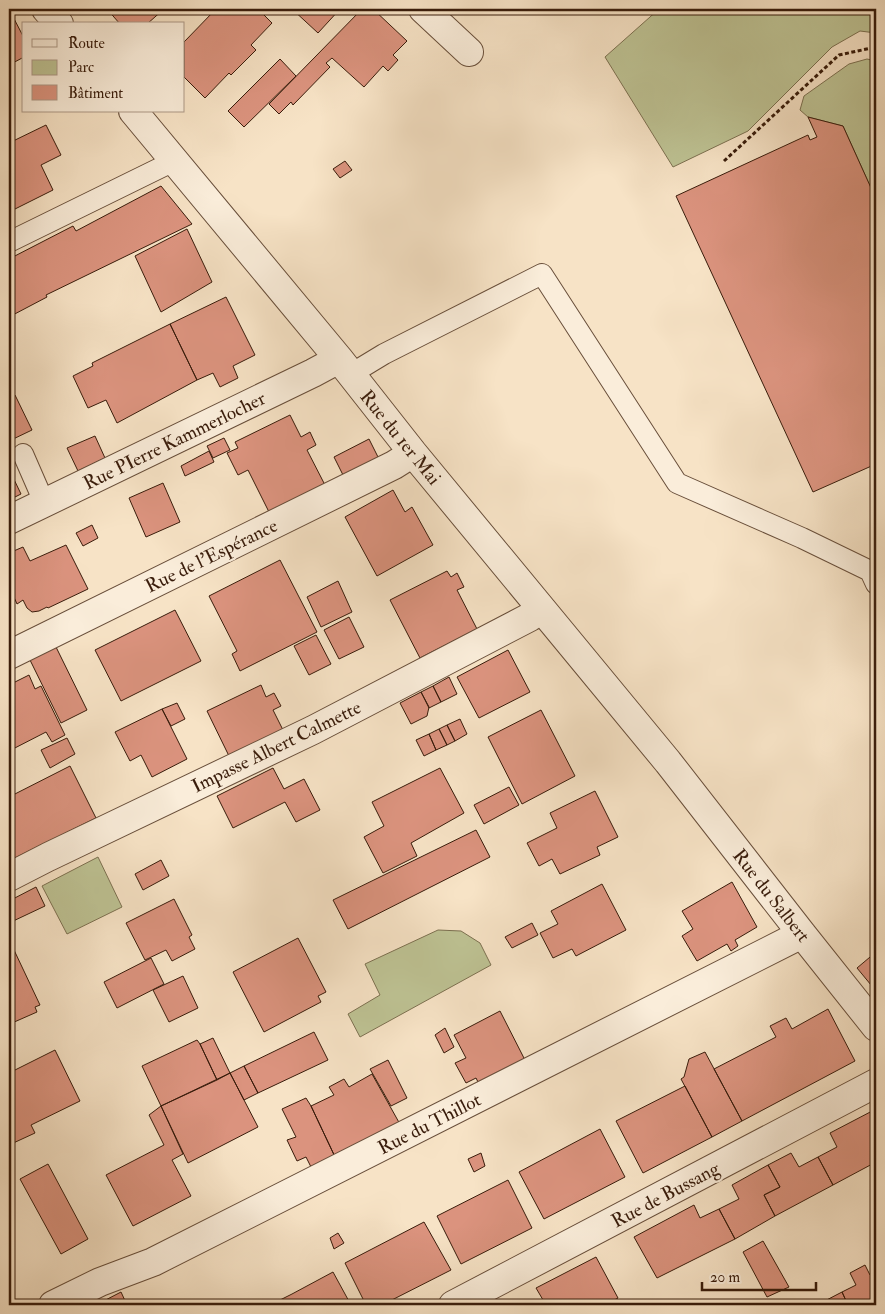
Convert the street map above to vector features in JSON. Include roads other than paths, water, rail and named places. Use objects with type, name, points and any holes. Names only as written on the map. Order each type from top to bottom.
[{"type":"street","points":[[46,9],[57,22]]},
{"type":"street","points":[[423,9],[469,52]]},
{"type":"street","name":"Rue du 1er Mai","points":[[134,112],[345,366],[413,453],[668,762]]},
{"type":"street","name":"Rue PIerre Kammerlocher","points":[[9,520],[313,373],[345,366]]},
{"type":"street","name":"Rue de l'Espérance","points":[[9,655],[394,465],[413,453]]},
{"type":"street","name":"Impasse Albert Calmette","points":[[9,877],[321,725],[530,617],[541,609]]},
{"type":"street","name":"Rue du Salbert","points":[[668,762],[876,1027]]},
{"type":"street","name":"Rue du Thillot","points":[[53,1305],[100,1282],[153,1262],[802,934]]},
{"type":"street","name":"Rue de Bussang","points":[[454,1305],[876,1083]]},
{"type":"lane","points":[[9,242],[174,161]]},
{"type":"lane","points":[[345,366],[384,354],[542,274],[677,483],[802,538],[870,571],[876,584]]},
{"type":"lane","points":[[23,454],[40,493],[46,502]]}]
